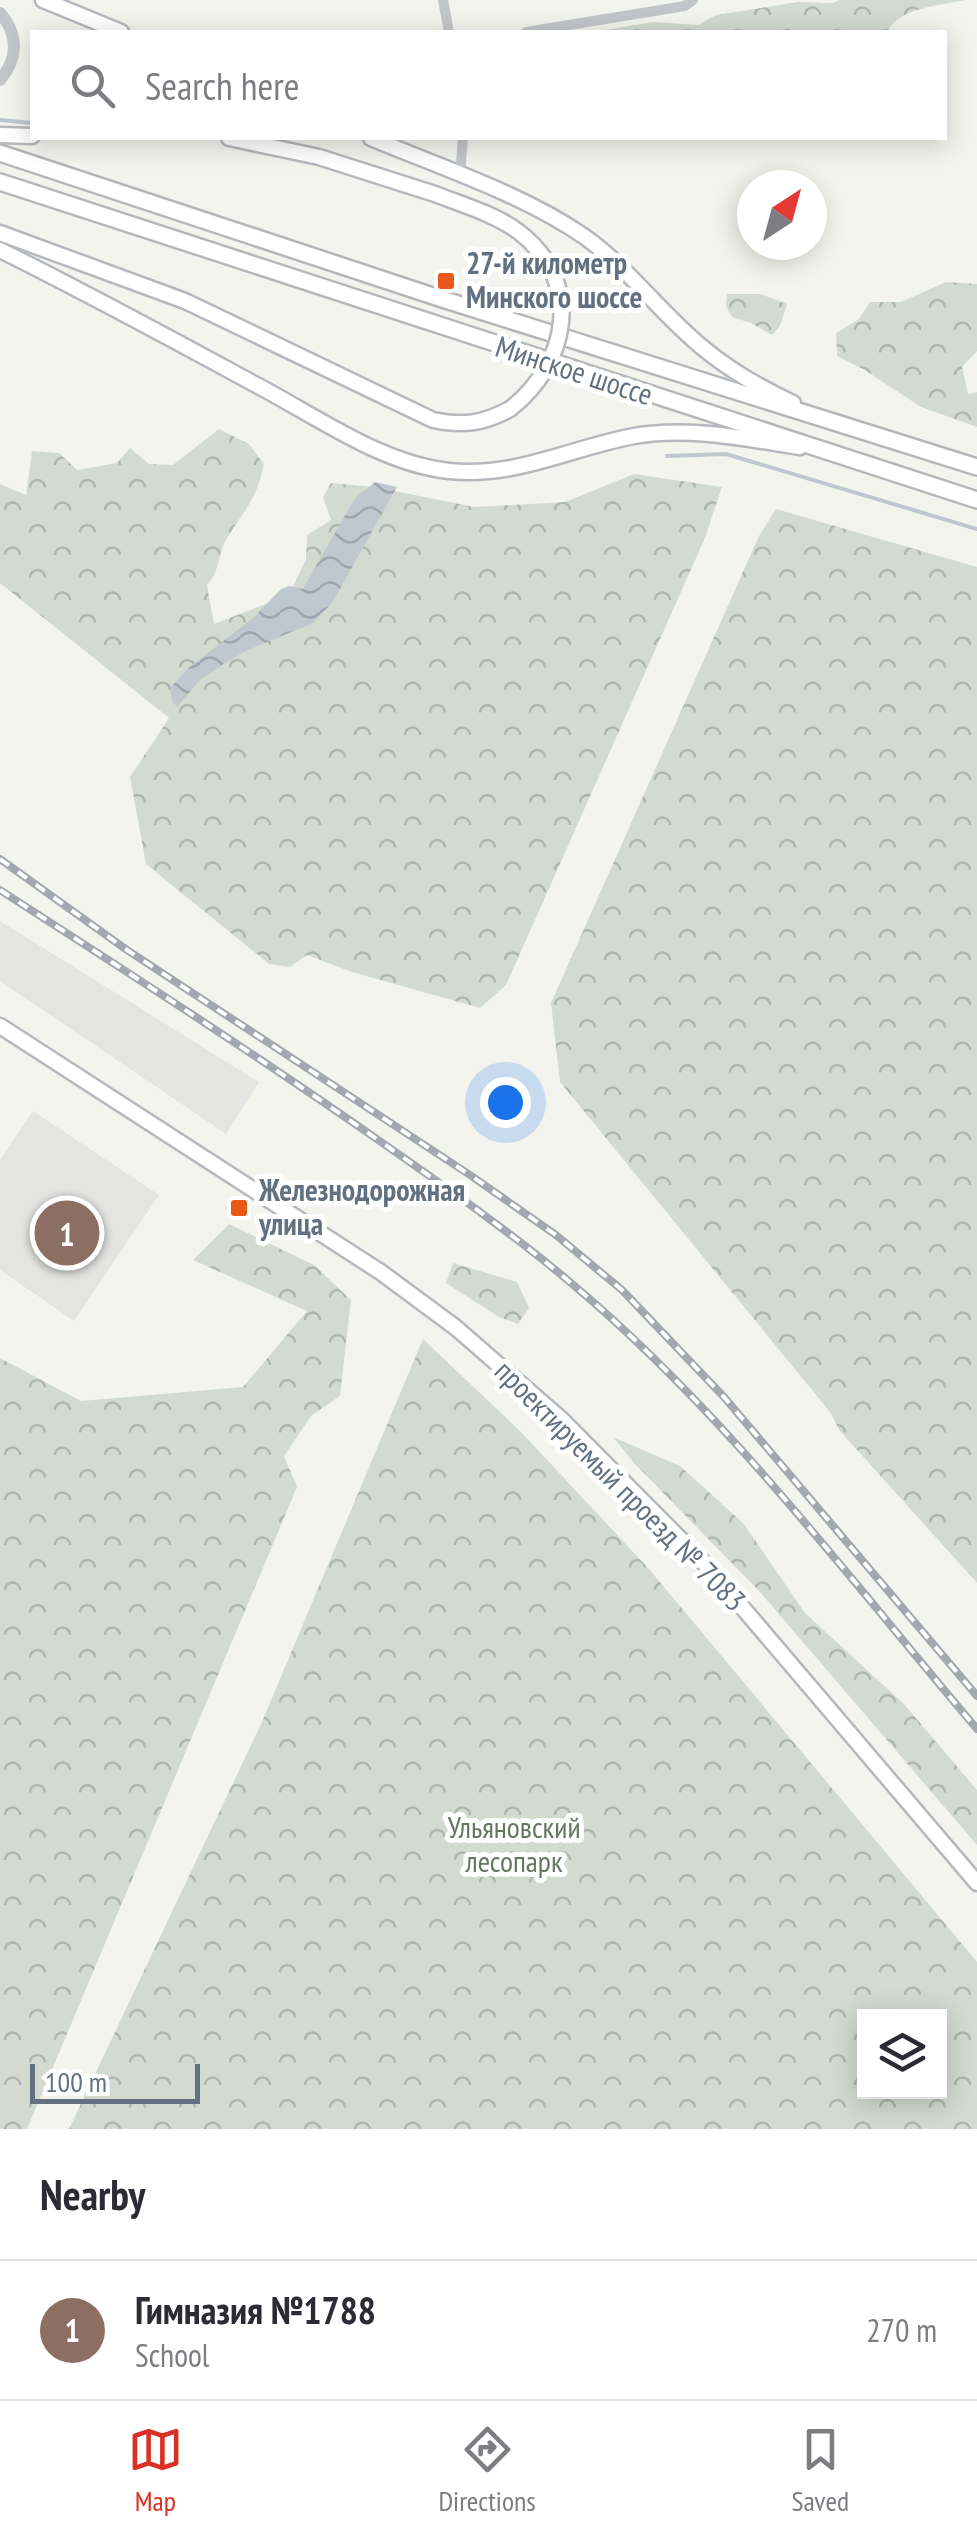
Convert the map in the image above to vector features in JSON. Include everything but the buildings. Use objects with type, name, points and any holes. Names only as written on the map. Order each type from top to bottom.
[{"type":"highway","name":"Минское шоссе","points":[[0,153],[977,467]]},
{"type":"highway","name":"Минское шоссе","points":[[0,182],[977,500]]},
{"type":"main road","points":[[43,0],[116,30]]},
{"type":"main road","points":[[63,8],[102,30]]},
{"type":"main road","points":[[0,135],[30,136]]},
{"type":"main road","points":[[0,233],[186,302],[432,420],[475,424],[510,409],[541,380],[552,362],[562,322],[555,280],[546,262],[518,231],[435,194],[318,158],[238,140]]},
{"type":"main road","points":[[282,140],[318,158]]},
{"type":"main road","points":[[376,140],[460,175],[584,236],[706,351],[768,392],[846,428]]},
{"type":"main road","points":[[0,250],[354,438],[421,466],[502,472],[629,437],[660,433],[721,435],[812,449]]},
{"type":"main road","name":"проектируемый проезд № 7083","points":[[0,1026],[382,1273],[455,1328],[561,1419],[708,1567],[977,1883]]},
{"type":"street","points":[[444,0],[449,30]]},
{"type":"street","points":[[538,30],[686,6],[693,0]]},
{"type":"street","points":[[0,14],[15,44],[14,58],[0,80]]},
{"type":"street","points":[[460,175],[463,140]]},
{"type":"shaded area","points":[[0,921],[259,1082],[226,1134],[0,981]]},
{"type":"shaded area","points":[[33,1111],[159,1195],[74,1321],[0,1270],[0,1160]]},
{"type":"green space","points":[[965,0],[911,12],[888,30],[604,30],[654,22],[698,25],[716,15],[798,2]]},
{"type":"green space","points":[[946,282],[977,284],[977,351],[962,367],[968,394],[977,392],[977,427],[921,407],[837,356],[836,333],[859,319],[870,302],[901,302]]},
{"type":"green space","points":[[727,294],[761,294],[787,304],[780,326],[772,335],[732,317],[726,306]]},
{"type":"green space","points":[[219,429],[249,444],[264,464],[253,497],[225,542],[207,585],[214,624],[289,595],[306,559],[307,535],[331,520],[323,497],[331,483],[375,487],[474,507],[565,502],[634,474],[722,487],[705,538],[506,985],[480,1008],[352,972],[307,955],[290,967],[269,964],[146,864],[130,777],[169,718],[0,583],[0,484],[26,495],[32,451],[59,453],[77,470],[117,463],[130,448],[149,464],[173,465]]},
{"type":"green space","points":[[776,509],[977,567],[977,1583],[840,1431],[830,1412],[560,1082],[551,1003],[759,536]]},
{"type":"green space","points":[[229,1224],[314,1265],[351,1300],[340,1396],[311,1416],[284,1456],[297,1487],[27,2129],[0,2129],[0,1358],[81,1401],[243,1387],[307,1311],[193,1260]]},
{"type":"green space","points":[[453,1263],[517,1282],[529,1308],[518,1324],[499,1317],[446,1283]]},
{"type":"green space","name":"Ульяновский лесопарк","points":[[423,1339],[521,1432],[649,1569],[977,1962],[977,2129],[69,2129],[261,1724]]},
{"type":"green space","points":[[613,1437],[680,1466],[744,1524],[805,1613],[904,1704],[977,1790],[977,1845],[759,1591]]},
{"type":"water","points":[[375,482],[397,487],[332,603],[313,623],[225,663],[199,681],[177,707],[170,688],[187,669],[253,618],[281,589],[303,589],[355,498]]},
{"type":"waterway","points":[[0,120],[30,123]]},
{"type":"waterway","points":[[667,456],[726,454],[977,529]]},
{"type":"railway","points":[[0,859],[127,950],[470,1175],[556,1235],[622,1290],[724,1397],[977,1696]]},
{"type":"railway","points":[[0,890],[337,1111],[571,1283],[627,1333],[733,1441],[977,1729]]},
{"type":"place","name":"27-й километр Минского шоссе","points":[[446,281]]},
{"type":"place","name":"Железнодорожная улица","points":[[239,1208]]},
{"type":"place","name":"Гимназия №1788","points":[[67,1233]]}]
